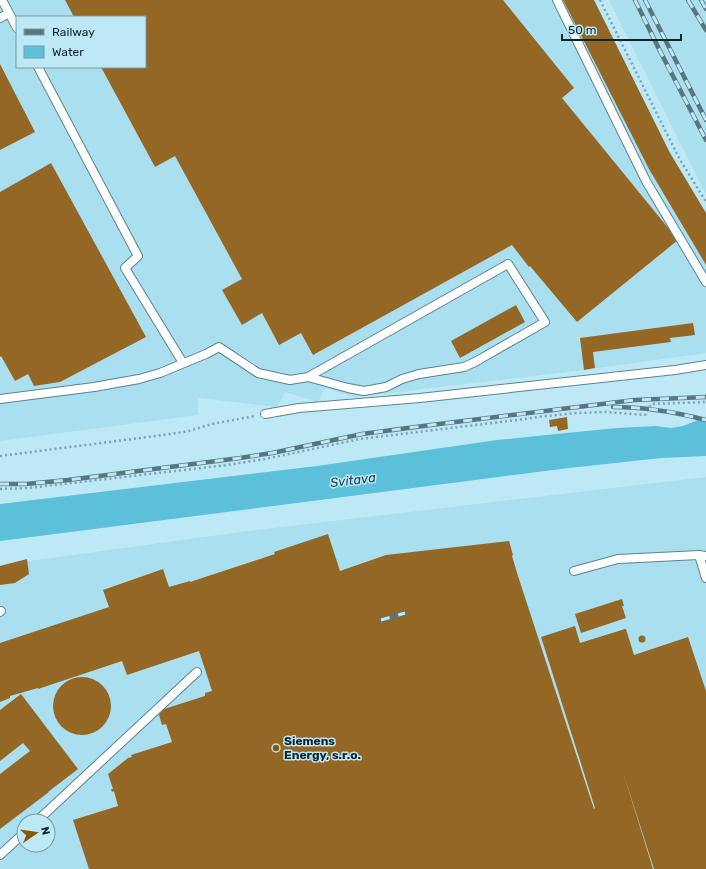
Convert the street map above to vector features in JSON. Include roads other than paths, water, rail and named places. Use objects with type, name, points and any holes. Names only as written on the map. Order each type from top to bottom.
[{"type":"lane","points":[[2,0],[16,26]]},
{"type":"lane","points":[[557,0],[646,181],[706,282]]},
{"type":"lane","points":[[0,18],[9,13]]},
{"type":"lane","points":[[39,68],[138,256],[125,268],[183,363]]},
{"type":"lane","points":[[0,399],[94,387],[139,379],[160,373],[219,347],[258,373],[290,380],[308,377],[508,264],[545,322],[475,362],[464,366],[419,374],[402,379],[386,387],[364,391],[308,377]]},
{"type":"lane","points":[[265,414],[299,408],[428,397],[675,370],[706,365]]},
{"type":"lane","points":[[574,571],[618,559],[703,556],[706,578]]},
{"type":"lane","points":[[46,813],[197,672]]},
{"type":"lane","points":[[0,855],[16,840]]},
{"type":"water","name":"Svitava","points":[[706,418],[706,456],[661,458],[569,468],[0,541],[0,504],[317,466],[497,440],[617,428],[656,426],[671,428],[683,426]]},
{"type":"railway","points":[[635,0],[706,140]]},
{"type":"railway","points":[[645,0],[706,120]]},
{"type":"railway","points":[[688,0],[706,30]]},
{"type":"railway","points":[[701,0],[706,9]]},
{"type":"railway","points":[[0,484],[26,484],[68,480],[240,458],[272,453],[362,434],[431,425],[635,400],[706,397]]},
{"type":"railway","points":[[613,407],[660,410],[706,420]]},
{"type":"railway","points":[[381,620],[405,613]]},
{"type":"place","name":"Siemens Energy, s.r.o.","points":[[276,748]]}]
